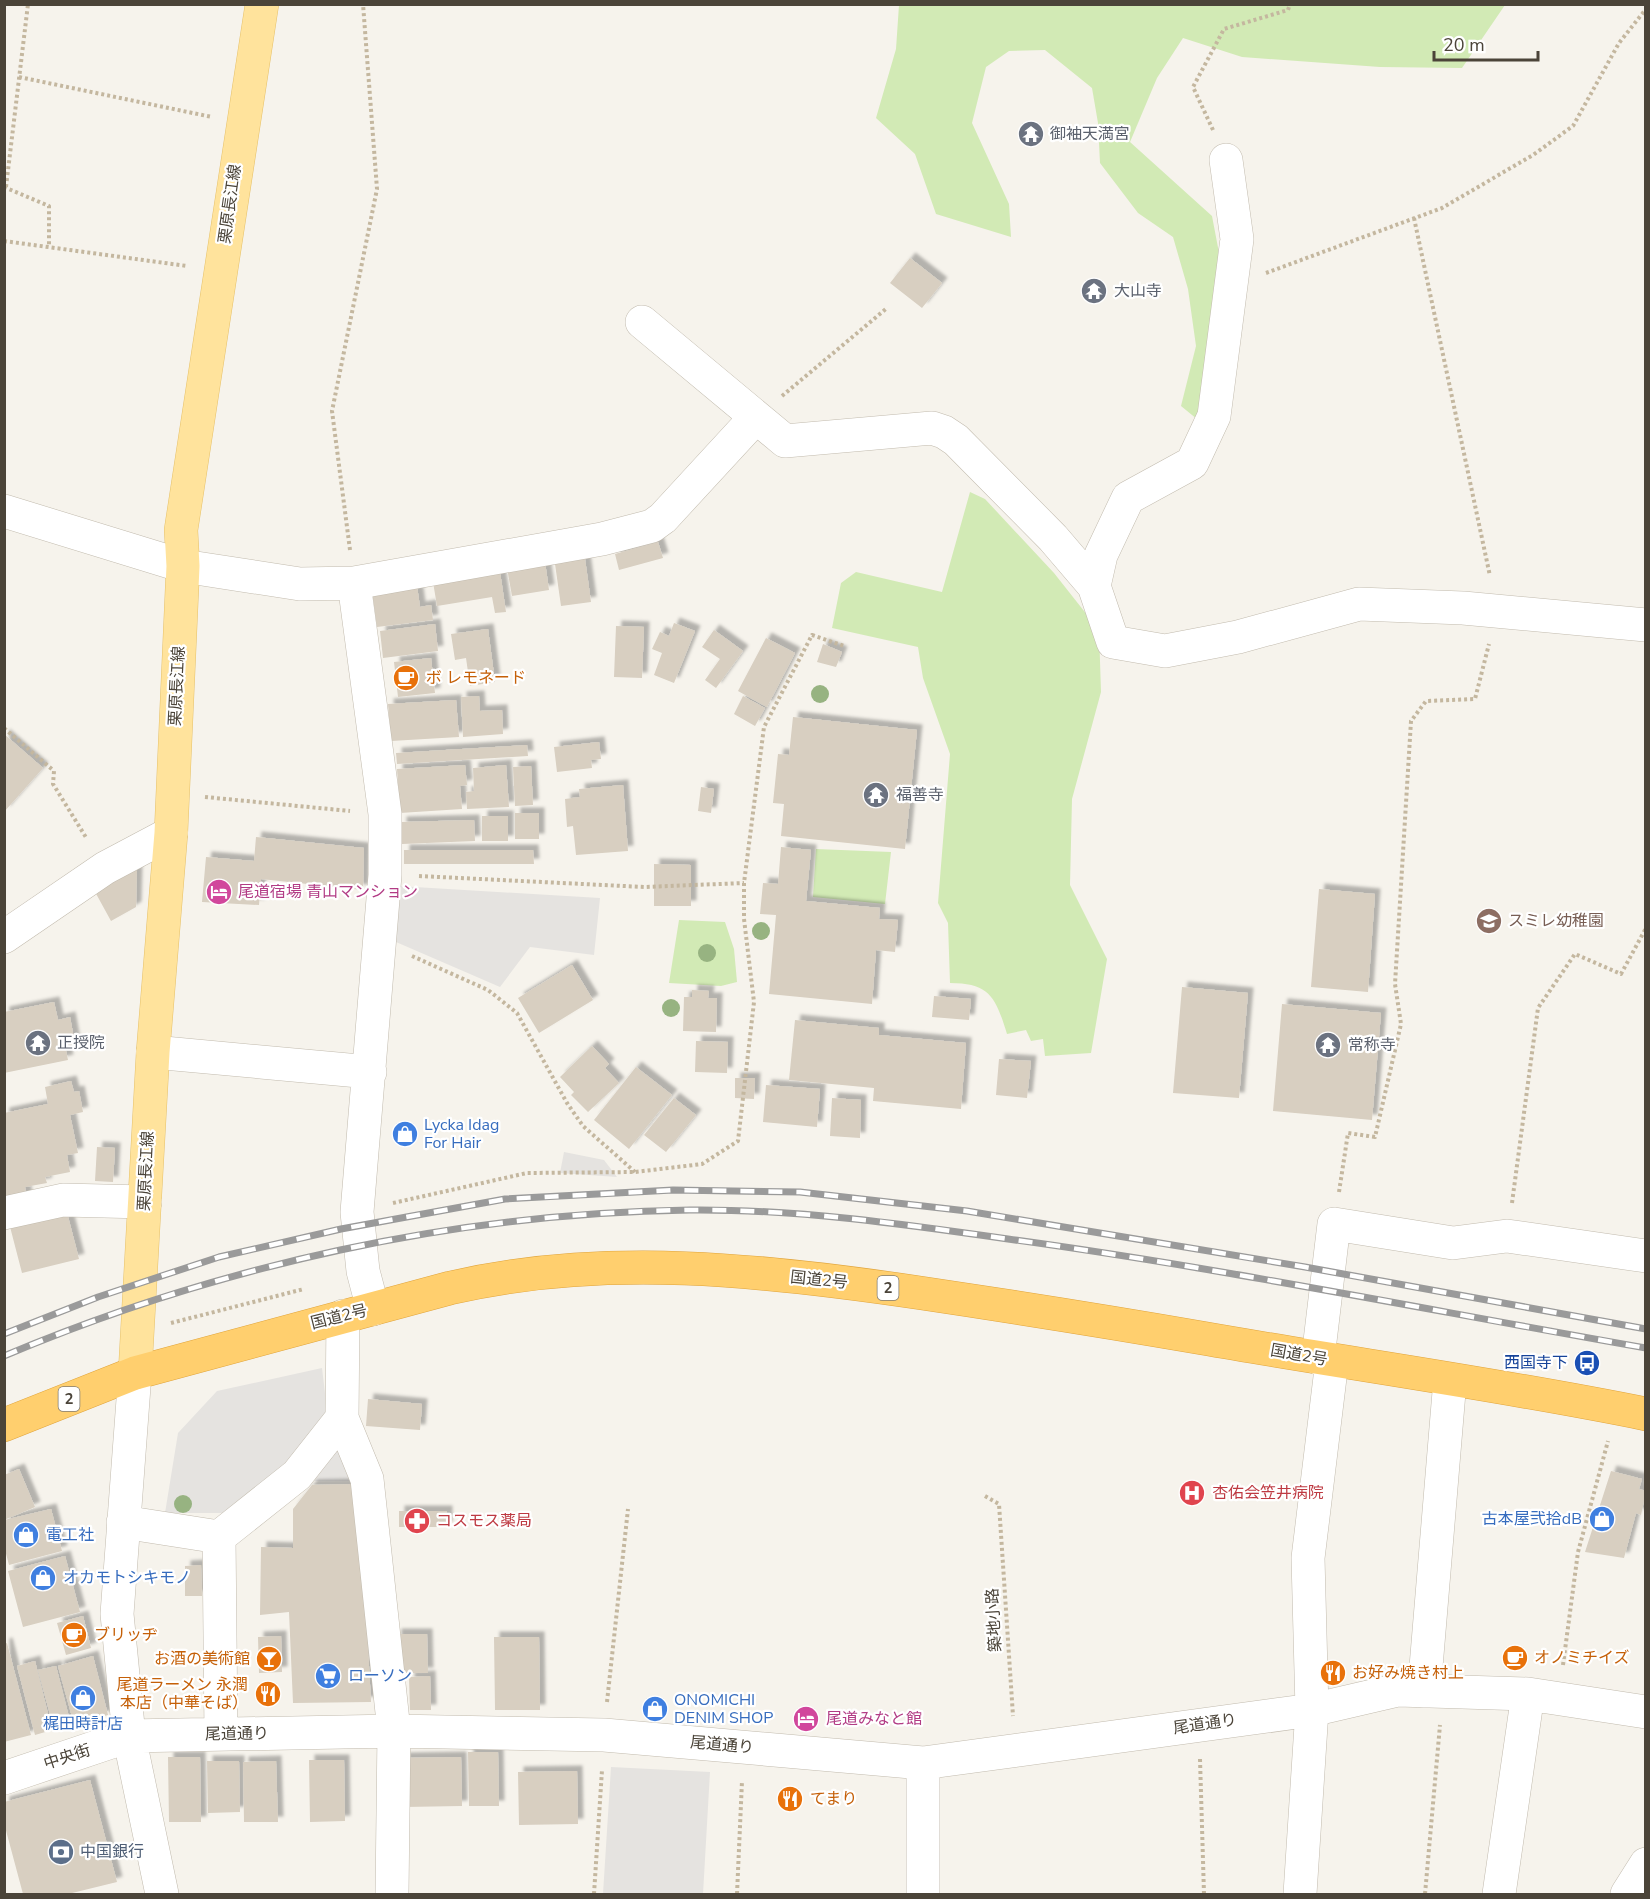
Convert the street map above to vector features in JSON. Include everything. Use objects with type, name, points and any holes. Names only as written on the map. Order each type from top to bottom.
[{"type":"highway","name":"国道2号","points":[[5,1425],[135,1373],[492,1278],[562,1271],[642,1268],[718,1270],[865,1285],[944,1296],[1631,1411]]},
{"type":"main road","name":"栗原長江線","points":[[135,1373],[153,1052],[171,833],[183,566],[181,530],[262,4]]},
{"type":"street","points":[[1094,586],[1101,555],[1128,498],[1192,463],[1214,416],[1237,239],[1226,160]]},
{"type":"street","points":[[642,322],[785,441],[932,428],[956,440],[1053,538],[1094,586],[1113,642],[1166,651],[1238,637],[1359,603],[1497,611],[1646,625]]},
{"type":"street","points":[[4,511],[183,566],[300,584],[354,583],[602,539],[652,526],[663,518],[756,417]]},
{"type":"street","points":[[123,1522],[219,1537],[297,1475],[342,1418],[363,1271],[357,1212],[385,875],[385,814],[354,583]]},
{"type":"street","points":[[4,937],[105,868],[171,833]]},
{"type":"street","points":[[153,1052],[370,1072]]},
{"type":"street","points":[[4,1213],[63,1200],[144,1202]]},
{"type":"street","points":[[1300,1894],[1312,1710],[1308,1558],[1334,1224],[1453,1243],[1507,1236],[1646,1256]]},
{"type":"street","points":[[135,1373],[117,1614],[129,1736],[162,1894]]},
{"type":"street","points":[[1434,1691],[1450,1380]]},
{"type":"street","points":[[342,1418],[367,1479],[394,1731],[392,1894]]},
{"type":"street","points":[[219,1537],[221,1734]]},
{"type":"street","name":"尾道通り","points":[[129,1736],[394,1731],[604,1735],[923,1763],[1312,1710],[1398,1690],[1543,1696],[1646,1712]]},
{"type":"street","points":[[1499,1894],[1543,1696]]},
{"type":"street","name":"中央街","points":[[4,1778],[129,1736]]},
{"type":"street","points":[[923,1763],[923,1894]]},
{"type":"street","points":[[1627,1894],[1646,1864]]},
{"type":"path","points":[[28,4],[5,187],[49,206],[49,246]]},
{"type":"path","points":[[354,583],[332,411],[376,189],[363,4]]},
{"type":"path","points":[[1226,160],[1193,87],[1224,29],[1288,10],[1290,4]]},
{"type":"path","points":[[1232,285],[1442,208],[1533,155],[1573,126],[1619,43],[1646,9]]},
{"type":"path","points":[[19,77],[242,123]]},
{"type":"path","points":[[1334,1224],[1348,1133],[1375,1137],[1401,1024],[1395,984],[1411,721],[1426,701],[1475,699],[1497,611],[1414,218]]},
{"type":"path","points":[[4,240],[220,271]]},
{"type":"path","points":[[756,417],[887,308]]},
{"type":"path","points":[[357,1212],[527,1173],[635,1172],[702,1164],[738,1141],[754,1002],[744,919],[744,883],[764,727],[812,635],[844,646]]},
{"type":"path","points":[[4,728],[54,771],[53,784],[105,868]]},
{"type":"path","points":[[171,793],[385,814]]},
{"type":"path","points":[[385,875],[644,887],[744,883]]},
{"type":"path","points":[[1507,1236],[1538,1008],[1575,954],[1622,974],[1646,928]]},
{"type":"path","points":[[380,945],[401,951],[488,990],[517,1013],[567,1103],[583,1126],[635,1172]]},
{"type":"path","points":[[1543,1696],[1578,1551],[1631,1411]]},
{"type":"path","name":"築地小路","points":[[985,1496],[999,1504],[1010,1700],[1019,1750]]},
{"type":"path","points":[[1425,1894],[1434,1691]]},
{"type":"path","points":[[1199,1725],[1204,1894]]},
{"type":"path","points":[[737,1894],[743,1747]]},
{"type":"green space","points":[[899,5],[1505,5],[1462,68],[1380,67],[1242,57],[1183,38],[1157,78],[1130,142],[1212,216],[1220,258],[1203,424],[1181,406],[1196,346],[1188,289],[1173,237],[1138,213],[1100,163],[1098,123],[1092,88],[1045,50],[1009,51],[986,67],[972,123],[1009,204],[1011,237],[936,214],[915,154],[876,118],[896,49]]},
{"type":"green space","points":[[970,492],[985,499],[1054,573],[1099,630],[1101,692],[1072,799],[1070,885],[1107,959],[1091,1053],[1045,1056],[1043,1039],[1031,1041],[1026,1030],[1007,1034],[999,1011],[990,995],[975,986],[950,983],[948,923],[938,903],[950,754],[923,678],[918,647],[832,628],[841,583],[856,572],[942,592]]},
{"type":"green space","points":[[816,849],[891,852],[885,904],[813,897]]},
{"type":"green space","points":[[679,920],[725,922],[734,949],[737,982],[721,986],[669,983]]},
{"type":"shaded area","points":[[398,886],[600,898],[594,955],[530,947],[500,987],[396,942]]},
{"type":"shaded area","points":[[564,1152],[604,1160],[617,1177],[560,1173]]},
{"type":"shaded area","points":[[322,1368],[327,1410],[285,1469],[231,1513],[165,1513],[178,1433],[217,1391]]},
{"type":"shaded area","points":[[339,1436],[365,1481],[314,1481]]},
{"type":"shaded area","points":[[611,1767],[710,1772],[703,1894],[603,1894]]},
{"type":"building","points":[[910,258],[942,283],[922,308],[890,283]]},
{"type":"building","points":[[658,542],[663,558],[619,570],[615,554]]},
{"type":"building","points":[[585,559],[591,602],[561,606],[555,564]]},
{"type":"building","points":[[545,562],[549,590],[512,596],[507,568]]},
{"type":"building","points":[[500,572],[506,612],[495,613],[492,597],[437,606],[433,582]]},
{"type":"building","points":[[417,586],[420,607],[431,605],[433,620],[377,627],[372,591]]},
{"type":"building","points":[[674,623],[695,631],[674,683],[654,675],[662,653],[652,649],[660,632],[669,636]]},
{"type":"building","points":[[435,624],[438,651],[383,658],[380,631]]},
{"type":"building","points":[[616,626],[644,627],[642,678],[614,677]]},
{"type":"building","points":[[488,629],[495,682],[470,686],[466,658],[455,660],[451,634]]},
{"type":"building","points":[[714,630],[743,651],[716,688],[705,680],[720,659],[702,647]]},
{"type":"building","points":[[766,638],[795,653],[767,707],[738,691]]},
{"type":"building","points":[[823,644],[842,652],[836,667],[817,662]]},
{"type":"building","points":[[431,658],[435,693],[398,697],[394,662]]},
{"type":"building","points":[[479,696],[480,711],[502,710],[503,734],[463,737],[461,697]]},
{"type":"building","points":[[743,696],[765,708],[755,726],[734,714]]},
{"type":"building","points":[[456,700],[459,737],[391,741],[388,704]]},
{"type":"building","points":[[793,717],[917,730],[905,849],[781,836],[784,804],[773,803],[778,754],[789,755]]},
{"type":"building","points":[[4,734],[43,768],[4,812]]},
{"type":"building","points":[[599,742],[601,759],[591,760],[592,768],[557,772],[554,747]]},
{"type":"building","points":[[527,745],[528,756],[397,764],[396,753]]},
{"type":"building","points":[[465,765],[467,785],[460,786],[462,809],[400,813],[397,769]]},
{"type":"building","points":[[506,765],[509,807],[467,809],[466,792],[474,791],[473,768]]},
{"type":"building","points":[[531,766],[533,805],[515,806],[513,767]]},
{"type":"building","points":[[623,785],[628,851],[576,855],[573,826],[567,827],[565,799],[580,797],[579,789]]},
{"type":"building","points":[[701,787],[714,789],[711,813],[698,811]]},
{"type":"building","points":[[515,813],[539,813],[539,839],[515,839]]},
{"type":"building","points":[[482,816],[508,816],[508,841],[482,841]]},
{"type":"building","points":[[474,820],[475,841],[402,844],[401,822]]},
{"type":"building","points":[[256,837],[364,848],[363,890],[261,879],[259,905],[202,902],[206,857],[254,861]]},
{"type":"building","points":[[781,847],[811,850],[806,901],[880,908],[879,919],[898,920],[895,952],[876,950],[872,1004],[769,994],[776,915],[760,914],[763,883],[778,884]]},
{"type":"building","points":[[404,850],[533,850],[534,864],[404,864]]},
{"type":"building","points":[[654,864],[691,865],[691,906],[654,906]]},
{"type":"building","points":[[137,868],[136,907],[111,921],[94,890]]},
{"type":"building","points":[[1319,889],[1375,894],[1368,992],[1311,987]]},
{"type":"building","points":[[572,965],[593,1000],[539,1033],[518,998]]},
{"type":"building","points":[[1182,987],[1248,993],[1239,1098],[1173,1093]]},
{"type":"building","points":[[692,990],[709,991],[708,998],[717,998],[716,1032],[683,1031],[684,997],[692,997]]},
{"type":"building","points":[[934,996],[971,999],[969,1020],[932,1017]]},
{"type":"building","points":[[54,1002],[58,1020],[70,1017],[75,1044],[65,1046],[68,1060],[4,1073],[4,1012]]},
{"type":"building","points":[[1282,1004],[1381,1013],[1372,1120],[1273,1111]]},
{"type":"building","points":[[795,1020],[879,1028],[879,1035],[966,1043],[961,1109],[873,1101],[874,1088],[789,1080]]},
{"type":"building","points":[[696,1041],[728,1042],[727,1073],[695,1072]]},
{"type":"building","points":[[592,1046],[609,1064],[605,1068],[619,1083],[588,1112],[571,1095],[574,1092],[560,1077]]},
{"type":"building","points":[[999,1059],[1031,1061],[1027,1098],[996,1095]]},
{"type":"building","points":[[636,1067],[672,1095],[629,1149],[594,1120]]},
{"type":"building","points":[[735,1078],[755,1078],[754,1099],[735,1098]]},
{"type":"building","points":[[71,1081],[74,1092],[79,1091],[83,1112],[70,1115],[78,1153],[67,1155],[70,1172],[45,1177],[47,1183],[25,1187],[28,1203],[4,1208],[4,1113],[48,1104],[45,1087]]},
{"type":"building","points":[[766,1085],[820,1089],[817,1127],[763,1122]]},
{"type":"building","points":[[674,1098],[696,1115],[666,1152],[644,1135]]},
{"type":"building","points":[[832,1098],[861,1100],[860,1138],[830,1136]]},
{"type":"building","points":[[97,1147],[115,1148],[113,1182],[95,1181]]},
{"type":"building","points":[[65,1205],[79,1259],[22,1273],[8,1219]]},
{"type":"building","points":[[368,1399],[422,1404],[420,1430],[366,1426]]},
{"type":"building","points":[[19,1469],[35,1507],[4,1520],[4,1475]]},
{"type":"building","points":[[1611,1471],[1642,1479],[1639,1489],[1646,1491],[1641,1515],[1636,1513],[1624,1558],[1585,1552]]},
{"type":"building","points":[[359,1484],[371,1702],[293,1703],[289,1612],[260,1615],[261,1547],[293,1548],[293,1509],[312,1485]]},
{"type":"building","points":[[51,1509],[62,1551],[9,1565],[4,1546],[4,1520]]},
{"type":"building","points":[[399,1511],[447,1511],[447,1527],[399,1527]]},
{"type":"building","points":[[65,1556],[80,1612],[23,1627],[8,1571]]},
{"type":"building","points":[[201,1565],[202,1596],[185,1596],[185,1566]]},
{"type":"building","points":[[83,1616],[91,1648],[66,1655],[57,1623]]},
{"type":"building","points":[[396,1634],[427,1634],[428,1673],[396,1673]]},
{"type":"building","points":[[281,1636],[282,1672],[259,1673],[258,1637]]},
{"type":"building","points":[[494,1637],[539,1637],[540,1710],[495,1710]]},
{"type":"building","points":[[7,1643],[31,1735],[4,1742],[4,1644]]},
{"type":"building","points":[[93,1656],[108,1715],[74,1724],[58,1666]]},
{"type":"building","points":[[35,1661],[52,1730],[35,1735],[17,1666]]},
{"type":"building","points":[[56,1666],[71,1725],[54,1729],[38,1670]]},
{"type":"building","points":[[430,1676],[431,1710],[410,1710],[409,1677]]},
{"type":"building","points":[[468,1752],[498,1752],[499,1806],[469,1806]]},
{"type":"building","points":[[168,1757],[200,1757],[201,1822],[169,1822]]},
{"type":"building","points":[[461,1757],[462,1806],[404,1807],[403,1758]]},
{"type":"building","points":[[309,1760],[344,1760],[345,1821],[310,1822]]},
{"type":"building","points":[[207,1761],[239,1761],[240,1812],[208,1813]]},
{"type":"building","points":[[276,1761],[278,1822],[244,1822],[243,1762]]},
{"type":"building","points":[[577,1771],[578,1824],[519,1825],[518,1772]]},
{"type":"building","name":"中国銀行","points":[[90,1780],[117,1882],[68,1894],[23,1894],[4,1823],[4,1802]]},
{"type":"railway","points":[[4,1334],[98,1297],[219,1257],[341,1229],[505,1199],[673,1190],[800,1192],[967,1211],[1305,1267],[1646,1329]]},
{"type":"railway","points":[[4,1356],[169,1295],[340,1250],[514,1221],[602,1213],[690,1210],[730,1210],[850,1218],[1088,1250],[1248,1276],[1646,1348]]},
{"type":"place","name":"御袖天満宮","points":[[1031,134]]},
{"type":"place","name":"大山寺","points":[[1094,291]]},
{"type":"place","name":"ボ レモネード","points":[[406,678]]},
{"type":"place","name":"福善寺","points":[[876,795]]},
{"type":"place","name":"尾道宿場 青山マンション","points":[[219,892]]},
{"type":"place","name":"スミレ幼稚園","points":[[1489,921]]},
{"type":"place","name":"正授院","points":[[38,1043]]},
{"type":"place","name":"常称寺","points":[[1328,1045]]},
{"type":"place","name":"Lycka Idag For Hair","points":[[405,1134]]},
{"type":"place","name":"西国寺下","points":[[1587,1363]]},
{"type":"place","name":"杏佑会笠井病院","points":[[1192,1493]]},
{"type":"place","name":"古本屋弐拾dB","points":[[1602,1519]]},
{"type":"place","name":"コスモス薬局","points":[[417,1521]]},
{"type":"place","name":"電工社","points":[[26,1535]]},
{"type":"place","name":"オカモトシキモノ","points":[[43,1578]]},
{"type":"place","name":"ブリッヂ","points":[[74,1635]]},
{"type":"place","name":"オノミチイズ","points":[[1515,1658]]},
{"type":"place","name":"お酒の美術館","points":[[269,1659]]},
{"type":"place","name":"お好み焼き村上","points":[[1333,1673]]},
{"type":"place","name":"ローソン","points":[[328,1676]]},
{"type":"place","name":"尾道ラーメン 永潤 本店（中華そば）","points":[[268,1694]]},
{"type":"place","name":"梶田時計店","points":[[83,1698]]},
{"type":"place","name":"ONOMICHI DENIM SHOP","points":[[655,1709]]},
{"type":"place","name":"尾道みなと館","points":[[806,1719]]},
{"type":"place","name":"てまり","points":[[790,1799]]},
{"type":"place","name":"中国銀行","points":[[61,1852]]}]
